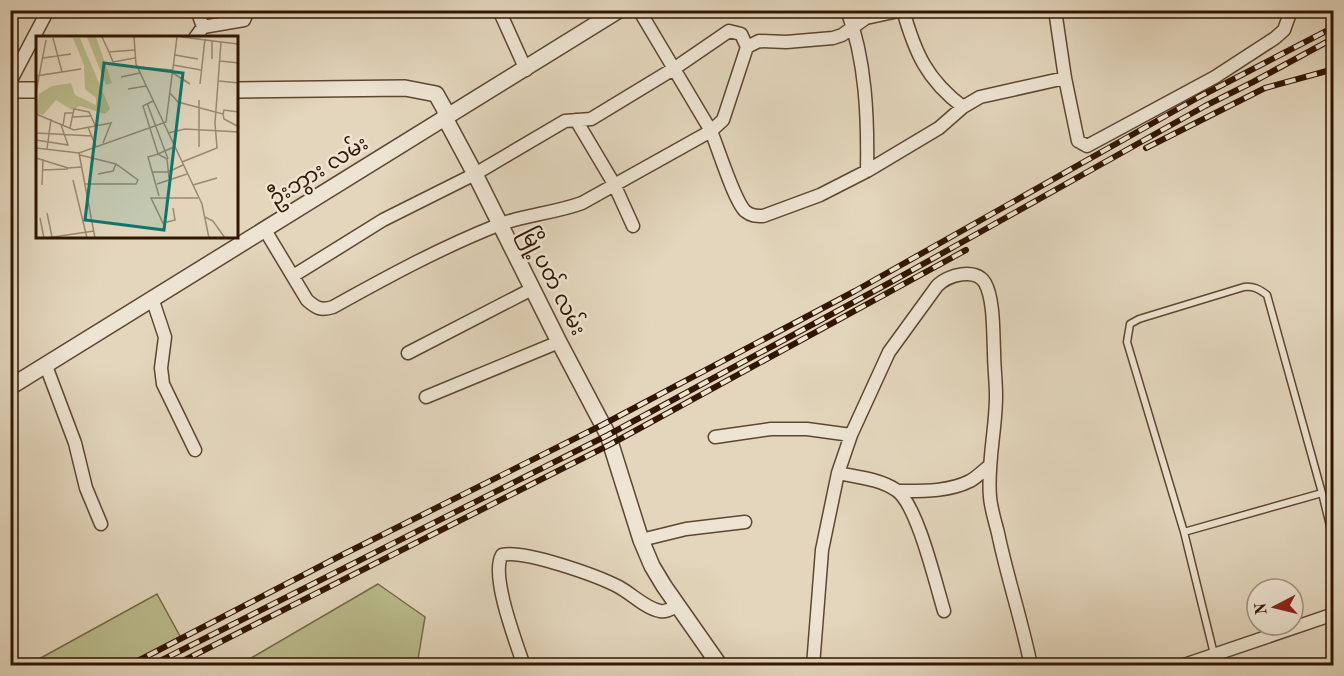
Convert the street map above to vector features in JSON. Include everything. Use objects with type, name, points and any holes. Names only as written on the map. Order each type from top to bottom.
[{"type":"street","points":[[10,82],[48,10]]},
{"type":"street","points":[[197,10],[199,32],[240,22],[244,20],[248,10]]},
{"type":"street","points":[[499,10],[526,70]]},
{"type":"street","name":"ဦးဘွား လမ်း","points":[[10,387],[153,301],[620,10]]},
{"type":"street","points":[[639,10],[711,131],[741,205],[745,211],[754,216],[763,216],[820,195],[867,171],[939,128],[963,107],[980,97],[1065,78]]},
{"type":"street","points":[[847,10],[853,27],[864,91],[868,131],[867,171]]},
{"type":"street","points":[[747,47],[759,41],[786,42],[833,38],[866,18],[903,10],[913,45],[931,77],[945,93],[963,107]]},
{"type":"street","points":[[1055,10],[1065,78],[1078,141],[1087,146],[1215,77],[1275,38],[1284,30],[1289,16],[1287,10]]},
{"type":"street","points":[[265,230],[292,276],[307,300],[316,308],[324,310],[333,307],[412,264],[500,224],[566,209],[582,203],[711,131],[723,120],[747,47],[741,34],[729,31],[675,68],[591,119],[565,121],[476,174],[383,220],[292,276]]},
{"type":"street","name":"မြို့ပတ် လမ်း","points":[[238,90],[405,88],[436,94],[445,110],[445,118],[476,174],[532,289],[608,435],[641,540],[664,586],[712,663]]},
{"type":"street","points":[[10,90],[36,90]]},
{"type":"street","points":[[576,120],[614,184],[633,226]]},
{"type":"street","points":[[813,666],[822,550],[838,472],[851,435],[890,352],[937,286],[955,275],[974,275],[984,280],[988,288],[992,315],[996,398],[989,466],[990,499],[1031,666]]},
{"type":"street","points":[[408,353],[532,289]]},
{"type":"street","points":[[153,301],[165,338],[161,368],[163,384],[195,450]]},
{"type":"street","points":[[426,397],[559,342]]},
{"type":"street","points":[[46,366],[75,443],[86,488],[101,524]]},
{"type":"street","points":[[715,437],[771,429],[807,429],[851,435]]},
{"type":"street","points":[[838,472],[880,483],[898,491],[931,491],[971,481],[989,466]]},
{"type":"street","points":[[898,491],[910,507],[944,611]]},
{"type":"street","points":[[641,540],[686,529],[745,522]]},
{"type":"street","points":[[524,666],[500,584],[498,562],[502,555],[507,553],[565,566],[601,578],[660,611],[668,611],[677,606]]},
{"type":"street","points":[[1181,666],[1334,614]]},
{"type":"lane","points":[[1214,654],[1185,531],[1127,342],[1130,324],[1139,319],[1244,287],[1251,286],[1260,289],[1267,295],[1334,542]]},
{"type":"lane","points":[[1185,531],[1322,493]]},
{"type":"green space","points":[[378,584],[425,617],[417,665],[239,665]]},
{"type":"green space","points":[[157,594],[181,638],[132,665],[28,665]]},
{"type":"railway","points":[[128,666],[342,555],[602,425],[855,291],[1199,97],[1334,27]]},
{"type":"railway","points":[[150,666],[608,435],[891,282],[1205,106],[1334,38]]},
{"type":"railway","points":[[1146,148],[1265,88],[1334,69]]},
{"type":"railway","points":[[173,666],[611,444],[966,250]]}]
